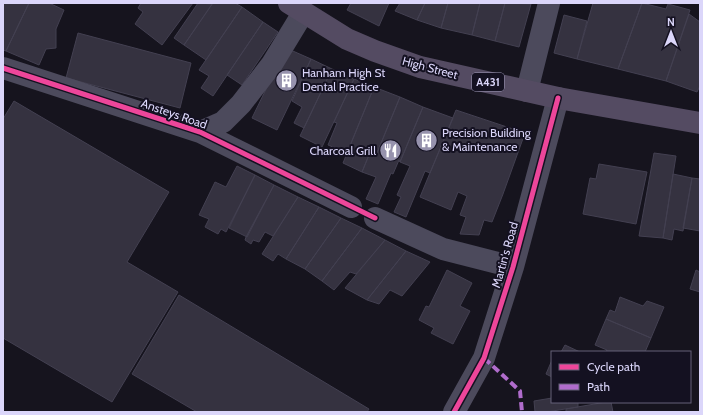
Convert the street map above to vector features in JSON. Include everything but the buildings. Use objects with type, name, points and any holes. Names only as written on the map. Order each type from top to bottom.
[{"type":"main road","name":"High Street","points":[[296,8],[347,39],[420,68],[558,98],[700,123]]},
{"type":"street","points":[[527,91],[549,3]]},
{"type":"street","points":[[200,132],[223,122],[241,104],[272,64],[296,8]]},
{"type":"street","name":"Ansteys Road","points":[[3,68],[200,132],[351,208]]},
{"type":"street","name":"Martin's Road","points":[[454,412],[484,358],[513,267],[558,98]]},
{"type":"street","points":[[375,218],[444,249],[513,267]]},
{"type":"marked path","points":[[484,358],[520,391],[522,412]]},
{"type":"cycle path","points":[[3,68],[200,132],[375,218]]},
{"type":"cycle path","points":[[454,412],[484,358],[513,267],[558,98]]},
{"type":"place","name":"Hanham High St Dental Practice","points":[[286,80]]},
{"type":"place","name":"Precision Building & Maintenance","points":[[426,140]]},
{"type":"place","name":"Charcoal Grill","points":[[391,151]]}]
